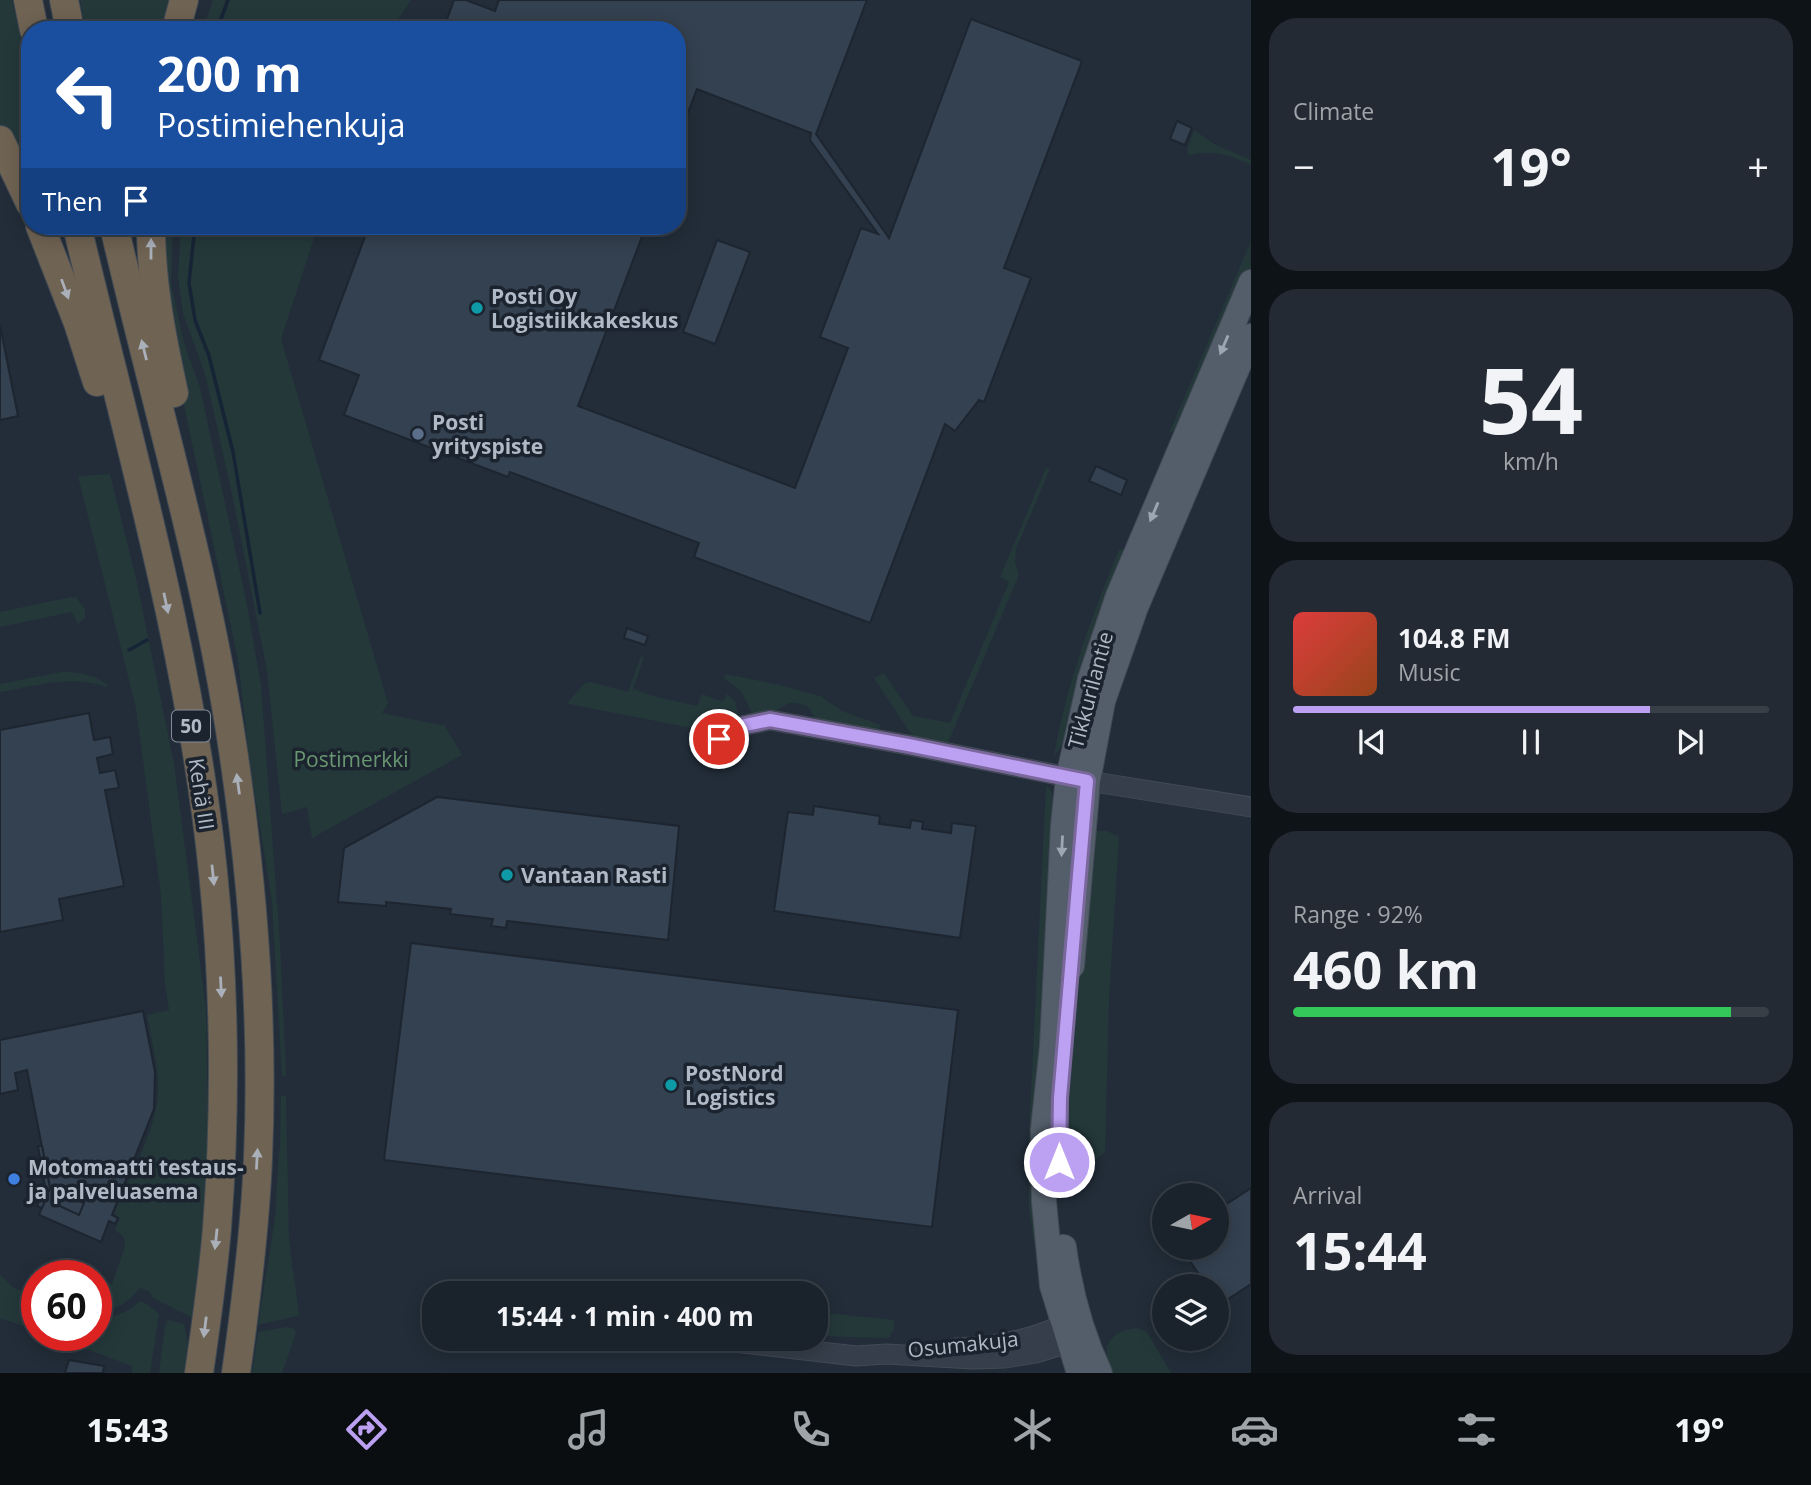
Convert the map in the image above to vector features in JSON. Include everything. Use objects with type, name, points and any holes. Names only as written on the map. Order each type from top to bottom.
[{"type":"highway","points":[[28,0],[32,21]]},
{"type":"highway","points":[[64,0],[68,21]]},
{"type":"highway","points":[[178,21],[184,0]]},
{"type":"highway","points":[[0,140],[21,184]]},
{"type":"highway","points":[[44,235],[97,380],[118,459],[152,536]]},
{"type":"highway","name":"Kehä III","points":[[79,235],[152,536],[185,692],[206,821],[217,919],[223,1061],[220,1171],[200,1366]]},
{"type":"highway","name":"Kehä III","points":[[116,235],[195,559],[233,748],[253,925],[258,1037],[258,1157],[237,1368]]},
{"type":"highway","points":[[151,235],[151,261],[161,333],[185,449],[195,559]]},
{"type":"main road","name":"Tikkurilantie","points":[[1079,1373],[1062,1231],[1059,1139],[1078,780],[1090,680],[1118,596],[1251,282]]},
{"type":"main road","name":"Tikkurilantie","points":[[1078,780],[1117,657],[1251,336]]},
{"type":"main road","name":"Tikkurilantie","points":[[1074,1330],[1100,1373]]},
{"type":"street","points":[[718,744],[719,739],[736,727],[770,720],[1078,780],[1251,807]]},
{"type":"street","name":"Osumakuja","points":[[812,1351],[856,1356],[886,1354],[953,1359],[1004,1358],[1036,1353],[1074,1330]]},
{"type":"green space","points":[[0,0],[12,0],[21,40],[21,169],[0,129]]},
{"type":"green space","points":[[80,0],[174,0],[168,21],[84,21]]},
{"type":"green space","points":[[213,0],[411,0],[397,21],[206,21]]},
{"type":"green space","points":[[1194,130],[1214,144],[1251,160],[1251,165],[1220,154],[1188,155],[1187,149]]},
{"type":"green space","points":[[160,235],[173,235],[171,284],[184,343],[200,388],[246,600],[261,685],[280,944],[286,1075],[282,1077],[272,901],[250,765],[238,660],[177,372]]},
{"type":"green space","name":"Postimerkki","points":[[180,235],[315,235],[281,339],[388,703],[382,713],[445,726],[462,755],[312,838],[307,807],[282,814],[267,671],[206,377],[183,313],[178,277]]},
{"type":"green space","points":[[1251,241],[1251,271],[1182,427],[1169,433]]},
{"type":"green space","points":[[1046,468],[1050,469],[1016,549],[1015,562],[1019,575],[947,745],[920,739],[907,728],[874,678],[884,673],[913,716],[950,723],[1009,582],[1000,577]]},
{"type":"green space","points":[[110,474],[136,578],[174,764],[206,1008],[208,1143],[202,1242],[193,1318],[153,1298],[149,1291],[140,1288],[131,1298],[112,1309],[112,1284],[125,1247],[124,1237],[115,1230],[120,1219],[114,1214],[148,1137],[157,1105],[157,1072],[147,1015],[169,1010],[165,984],[161,895],[136,708],[78,476]]},
{"type":"green space","points":[[1119,550],[1126,551],[1071,707],[1062,746],[1054,756],[1081,651]]},
{"type":"green space","points":[[77,598],[85,610],[85,618],[78,624],[72,612],[0,627],[0,612]]},
{"type":"green space","points":[[641,656],[644,657],[633,689],[697,706],[702,694],[723,702],[727,694],[735,702],[739,717],[720,725],[712,732],[569,704],[585,683],[591,682],[628,692]]},
{"type":"green space","points":[[61,672],[86,674],[108,685],[106,687],[67,681],[0,692],[0,684]]},
{"type":"green space","points":[[725,674],[820,696],[842,711],[881,725],[877,730],[817,720],[807,706],[796,703],[789,703],[776,711],[753,715],[741,691],[724,678]]},
{"type":"green space","points":[[1046,786],[1054,798],[1038,1249],[1035,1250],[1029,1208],[1029,1135]]},
{"type":"green space","points":[[1096,831],[1107,831],[1119,837],[1109,999],[1105,1152],[1089,1163],[1079,1164],[1066,1150],[1063,1105],[1072,1012],[1077,1002],[1089,835]]},
{"type":"green space","points":[[281,1096],[286,1096],[289,1241],[299,1314],[258,1325],[275,1218]]},
{"type":"green space","points":[[0,1275],[21,1291],[21,1325],[0,1318]]},
{"type":"green space","points":[[140,1301],[159,1314],[150,1373],[132,1373],[132,1366],[92,1351],[112,1351],[112,1316],[130,1309]]},
{"type":"green space","points":[[828,1313],[894,1320],[894,1329],[889,1338],[828,1336]]},
{"type":"green space","points":[[168,1320],[184,1324],[188,1344],[185,1373],[159,1373]]},
{"type":"green space","points":[[293,1328],[296,1333],[282,1373],[252,1373],[258,1332]]},
{"type":"green space","points":[[1137,1328],[1147,1332],[1152,1341],[1152,1351],[1158,1351],[1171,1373],[1111,1373],[1107,1356],[1109,1342],[1127,1330]]},
{"type":"building","name":"Posti Oy Logistiikkakeskus","points":[[454,0],[466,0],[495,11],[499,0],[867,0],[816,134],[889,238],[971,19],[1082,61],[1004,268],[1031,278],[984,402],[979,400],[955,431],[945,424],[870,623],[694,557],[699,543],[510,472],[508,477],[344,415],[359,375],[319,360],[366,235],[643,235],[578,406],[795,488],[848,348],[820,337],[861,228],[878,234],[810,140],[811,133],[697,89],[686,118],[686,21],[446,21]]},
{"type":"building","points":[[1177,121],[1192,128],[1185,145],[1170,139]]},
{"type":"building","points":[[717,240],[750,252],[715,344],[683,332]]},
{"type":"building","points":[[0,325],[18,416],[0,420]]},
{"type":"building","points":[[1096,466],[1127,480],[1121,495],[1089,481]]},
{"type":"building","points":[[627,628],[648,636],[645,645],[624,638]]},
{"type":"building","points":[[89,713],[94,740],[110,737],[113,754],[97,758],[100,773],[115,770],[119,788],[105,790],[124,886],[59,899],[63,920],[0,932],[0,730]]},
{"type":"building","name":"Vantaan Rasti","points":[[437,797],[679,826],[668,940],[507,921],[506,928],[491,926],[493,919],[450,914],[451,909],[386,902],[386,906],[338,902],[344,848]]},
{"type":"building","points":[[814,806],[880,816],[879,824],[910,828],[911,820],[923,822],[922,829],[951,833],[952,823],[976,826],[960,938],[774,911],[788,812],[813,815]]},
{"type":"building","name":"PostNord Logistics","points":[[411,943],[958,1010],[932,1227],[384,1160]]},
{"type":"building","points":[[143,1011],[155,1072],[154,1109],[112,1215],[118,1218],[115,1224],[109,1221],[101,1242],[39,1215],[50,1188],[27,1070],[15,1073],[18,1090],[0,1094],[0,1040]]},
{"type":"building","points":[[38,1146],[42,1146],[50,1188],[42,1208],[37,1206],[45,1187]]},
{"type":"building","points":[[1251,1188],[1251,1284],[1229,1298],[1229,1274],[1199,1274],[1189,1260],[1229,1260],[1229,1202]]},
{"type":"building","points":[[56,1191],[84,1203],[79,1215],[51,1202]]},
{"type":"building","points":[[69,1360],[104,1366],[103,1373],[65,1373]]},
{"type":"waterway","points":[[220,21],[228,0]]},
{"type":"waterway","points":[[194,235],[189,283],[195,320],[209,356],[233,452],[260,613]]},
{"type":"waterway","points":[[129,650],[147,640]]},
{"type":"place","name":"Posti Oy Logistiikkakeskus","points":[[477,308]]},
{"type":"place","name":"Posti yrityspiste","points":[[418,434]]},
{"type":"place","name":"Vantaan Rasti","points":[[507,875]]},
{"type":"place","name":"PostNord Logistics","points":[[671,1085]]},
{"type":"place","name":"Motomaatti testaus- ja palveluasema","points":[[14,1179]]},
{"type":"route","points":[[719,739],[736,727],[770,720],[1087,781],[1060,1098],[1059,1162]]}]
